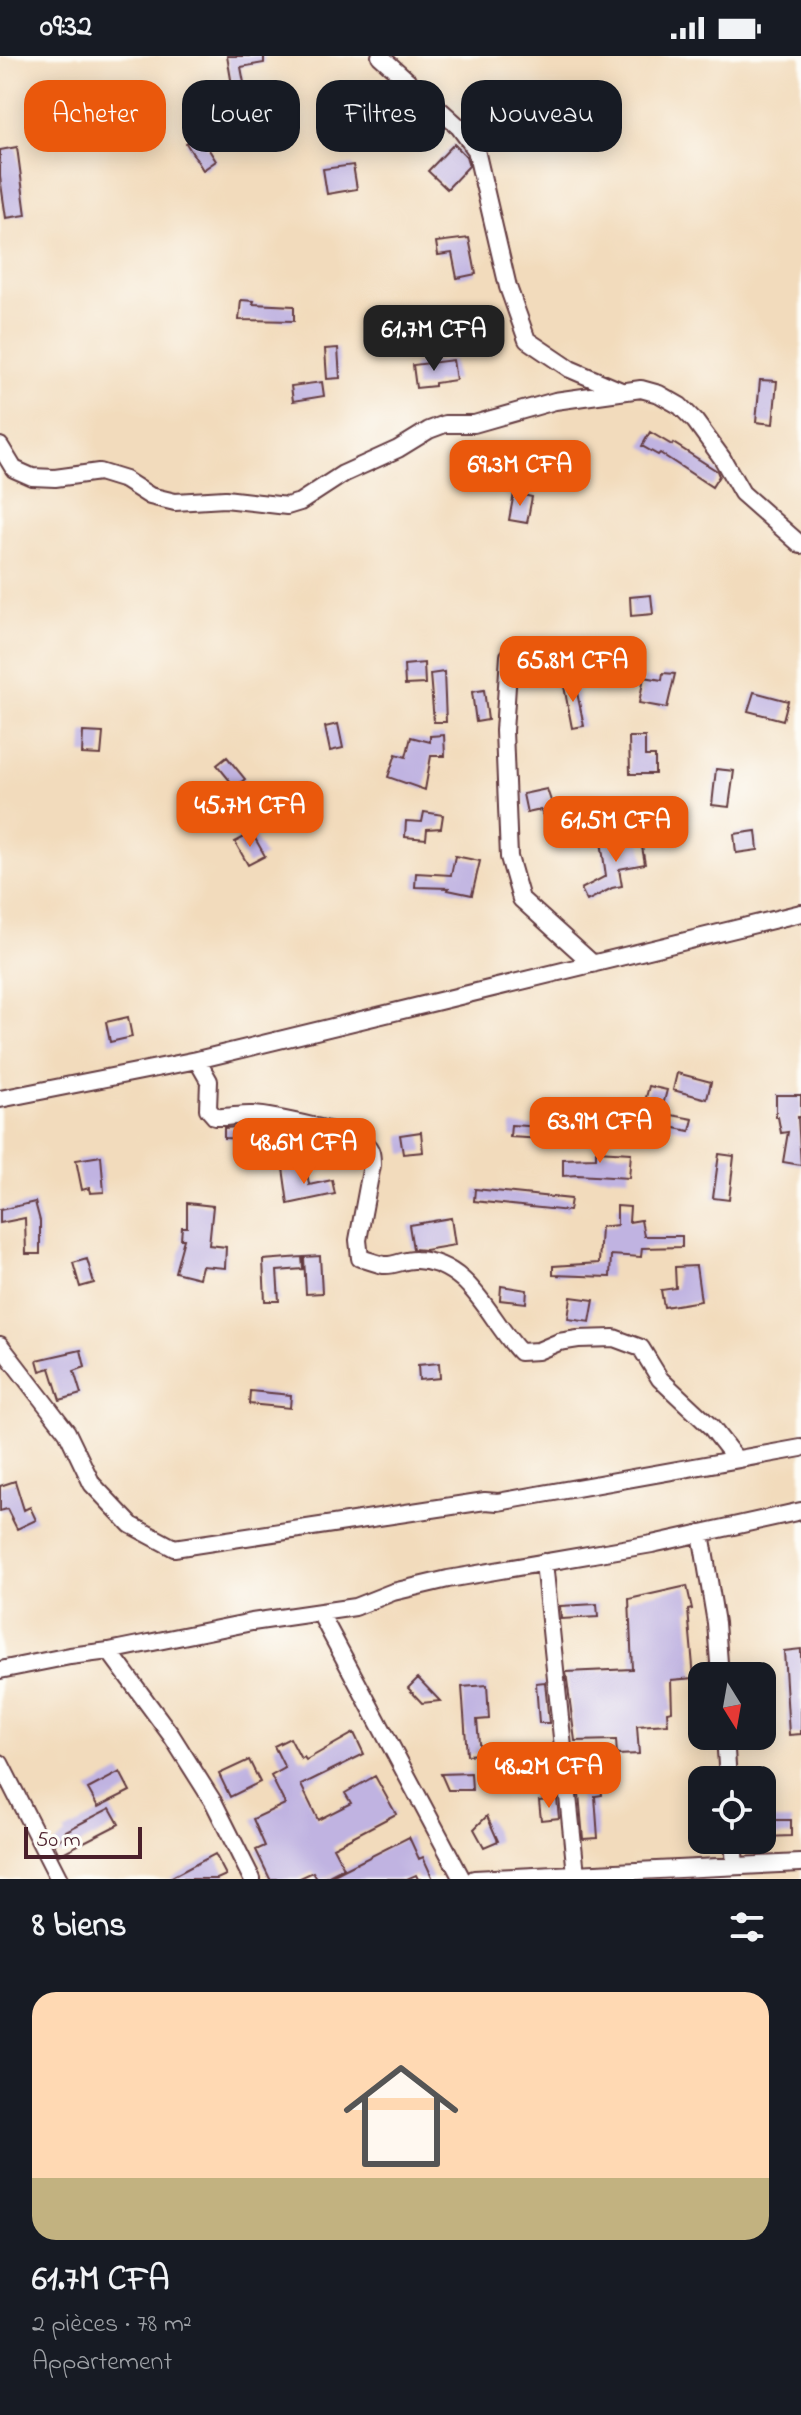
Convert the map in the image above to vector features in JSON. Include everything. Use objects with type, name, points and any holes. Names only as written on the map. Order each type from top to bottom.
[{"type":"street","points":[[380,56],[459,127],[476,150],[508,287],[527,340],[570,369],[620,390]]},
{"type":"street","points":[[0,446],[14,469],[32,477],[55,478],[99,472],[125,480],[150,496],[175,502],[225,499],[287,506],[300,502],[343,474],[445,424],[474,424],[555,401],[641,389],[659,394],[680,406],[722,458],[742,493],[801,545]]},
{"type":"street","points":[[509,656],[504,731],[509,857],[521,899],[593,964]]},
{"type":"street","points":[[0,1099],[197,1060],[801,913]]},
{"type":"street","points":[[197,1060],[209,1081],[208,1109],[215,1117],[264,1116],[294,1121],[363,1141],[372,1153],[372,1165],[358,1240],[360,1258],[385,1265],[416,1260],[447,1268],[468,1282],[503,1334],[520,1352],[538,1351],[559,1342],[578,1339],[614,1338],[641,1348],[660,1379],[711,1427],[736,1459]]},
{"type":"street","points":[[0,1345],[67,1432],[92,1484],[131,1525],[174,1548],[485,1501],[498,1502],[801,1448]]},
{"type":"street","points":[[0,1670],[252,1622],[355,1607],[393,1592],[448,1579],[652,1544],[801,1511]]},
{"type":"street","points":[[701,1533],[716,1623],[719,1662]]},
{"type":"street","points":[[544,1562],[576,1874]]},
{"type":"street","points":[[320,1613],[462,1879]]},
{"type":"street","points":[[109,1651],[171,1735],[214,1803],[252,1879]]},
{"type":"street","points":[[0,1763],[59,1879]]},
{"type":"street","points":[[734,1854],[735,1866]]},
{"type":"street","points":[[474,1879],[801,1863]]},
{"type":"building","points":[[227,56],[264,56],[264,63],[241,67],[243,80],[231,80]]},
{"type":"building","points":[[454,144],[466,156],[469,166],[447,189],[428,171]]},
{"type":"building","points":[[17,147],[26,215],[6,218],[0,150]]},
{"type":"building","points":[[192,152],[210,152],[216,161],[203,170]]},
{"type":"building","points":[[353,165],[357,189],[327,194],[323,169]]},
{"type":"building","points":[[469,238],[476,274],[457,278],[452,253],[438,255],[436,242]]},
{"type":"building","points":[[241,300],[254,301],[253,304],[294,306],[294,321],[239,320]]},
{"type":"building","points":[[338,348],[340,378],[327,379],[325,349]]},
{"type":"building","points":[[453,360],[456,380],[416,388],[413,365]]},
{"type":"building","points":[[760,380],[777,381],[773,424],[756,422]]},
{"type":"building","points":[[322,382],[324,396],[293,401],[291,386]]},
{"type":"building","points":[[650,432],[717,471],[719,476],[712,487],[660,453],[658,455],[642,446]]},
{"type":"building","points":[[514,493],[532,497],[527,523],[509,520]]},
{"type":"building","points":[[651,595],[653,614],[631,616],[630,597]]},
{"type":"building","points":[[424,663],[425,684],[405,685],[404,665]]},
{"type":"building","points":[[444,672],[446,722],[434,722],[430,674]]},
{"type":"building","points":[[663,673],[675,674],[667,708],[639,703],[644,677],[662,680]]},
{"type":"building","points":[[574,678],[584,726],[572,728],[563,681]]},
{"type":"building","points":[[484,690],[488,720],[476,722],[472,692]]},
{"type":"building","points":[[754,692],[788,701],[783,720],[748,711]]},
{"type":"building","points":[[338,724],[343,748],[330,751],[325,727]]},
{"type":"building","points":[[83,732],[103,733],[101,755],[82,754]]},
{"type":"building","points":[[444,735],[445,756],[431,756],[425,790],[388,777],[396,754],[406,757],[411,737],[430,742],[430,736]]},
{"type":"building","points":[[629,737],[645,737],[645,756],[655,756],[655,774],[630,774]]},
{"type":"building","points":[[227,757],[245,779],[235,787],[217,765]]},
{"type":"building","points":[[716,769],[734,771],[729,807],[712,805]]},
{"type":"building","points":[[547,789],[552,804],[555,802],[560,813],[545,819],[541,810],[527,813],[523,794]]},
{"type":"building","points":[[424,812],[443,815],[441,828],[427,829],[426,839],[405,837],[406,821],[422,822]]},
{"type":"building","points":[[584,818],[587,831],[559,837],[556,824]]},
{"type":"building","points":[[756,831],[758,850],[736,853],[734,834]]},
{"type":"building","points":[[252,833],[265,856],[248,865],[235,842]]},
{"type":"building","points":[[640,835],[645,864],[619,869],[622,886],[587,901],[581,889],[606,876],[601,841]]},
{"type":"building","points":[[455,856],[480,861],[472,895],[449,888],[415,887],[416,873],[451,875]]},
{"type":"building","points":[[128,1017],[132,1037],[110,1042],[106,1022]]},
{"type":"building","points":[[677,1073],[711,1082],[707,1099],[673,1090]]},
{"type":"building","points":[[649,1086],[667,1090],[661,1113],[693,1119],[690,1131],[640,1121]]},
{"type":"building","points":[[776,1095],[801,1095],[801,1117],[798,1117],[801,1165],[783,1162],[788,1132],[781,1133],[776,1117]]},
{"type":"building","points":[[511,1125],[544,1127],[543,1139],[510,1137]]},
{"type":"building","points":[[254,1126],[254,1139],[224,1138],[224,1128]]},
{"type":"building","points":[[421,1132],[423,1152],[403,1154],[400,1135]]},
{"type":"building","points":[[596,1151],[631,1153],[629,1178],[563,1176],[563,1159],[596,1158]]},
{"type":"building","points":[[719,1154],[734,1156],[729,1200],[713,1198]]},
{"type":"building","points":[[101,1156],[104,1192],[90,1193],[89,1188],[82,1190],[76,1160]]},
{"type":"building","points":[[306,1165],[309,1185],[332,1180],[335,1194],[288,1204],[283,1168]]},
{"type":"building","points":[[475,1189],[571,1199],[569,1211],[474,1201]]},
{"type":"building","points":[[35,1202],[40,1221],[40,1254],[26,1254],[25,1218],[0,1223],[0,1210]]},
{"type":"building","points":[[187,1203],[213,1206],[209,1245],[226,1247],[225,1268],[202,1266],[199,1278],[175,1272],[184,1239],[181,1239],[182,1227],[187,1227]]},
{"type":"building","points":[[617,1206],[630,1207],[629,1222],[641,1220],[644,1236],[682,1236],[682,1247],[642,1248],[641,1257],[611,1255],[610,1277],[553,1275],[553,1266],[599,1263],[601,1227],[617,1225]]},
{"type":"building","points":[[451,1218],[455,1245],[413,1249],[409,1225]]},
{"type":"building","points":[[320,1256],[322,1293],[306,1294],[304,1257]]},
{"type":"building","points":[[302,1257],[303,1269],[277,1271],[279,1301],[265,1301],[263,1260]]},
{"type":"building","points":[[87,1259],[94,1283],[80,1287],[73,1263]]},
{"type":"building","points":[[696,1266],[701,1301],[664,1307],[661,1290],[676,1288],[675,1267]]},
{"type":"building","points":[[501,1286],[527,1290],[526,1303],[500,1300]]},
{"type":"building","points":[[571,1297],[594,1300],[590,1322],[568,1319]]},
{"type":"building","points":[[81,1350],[85,1367],[74,1371],[81,1394],[60,1400],[50,1368],[40,1371],[37,1360]]},
{"type":"building","points":[[439,1363],[440,1378],[419,1380],[418,1365]]},
{"type":"building","points":[[250,1391],[291,1395],[290,1408],[249,1404]]},
{"type":"building","points":[[15,1481],[24,1510],[30,1507],[36,1520],[17,1529],[7,1509],[0,1511],[0,1486]]},
{"type":"building","points":[[687,1586],[692,1609],[688,1610],[693,1662],[688,1662],[688,1679],[671,1680],[672,1711],[667,1712],[668,1724],[637,1726],[639,1754],[617,1755],[616,1740],[575,1741],[566,1672],[632,1669],[629,1599]]},
{"type":"building","points":[[597,1604],[598,1617],[561,1619],[560,1606]]},
{"type":"building","points":[[801,1649],[801,1734],[789,1735],[784,1651]]},
{"type":"building","points":[[418,1678],[440,1701],[422,1703],[408,1688]]},
{"type":"building","points":[[545,1682],[549,1723],[539,1723],[536,1683]]},
{"type":"building","points":[[487,1685],[489,1719],[477,1720],[480,1754],[467,1755],[462,1687]]},
{"type":"building","points":[[354,1733],[364,1754],[301,1785],[318,1820],[351,1803],[345,1793],[375,1776],[396,1814],[333,1847],[344,1868],[323,1879],[317,1879],[313,1872],[298,1879],[270,1879],[256,1850],[265,1846],[253,1819],[285,1804],[271,1776],[285,1768],[274,1746],[290,1738],[301,1759],[304,1757],[306,1760]]},
{"type":"building","points":[[249,1760],[260,1782],[230,1797],[219,1774]]},
{"type":"building","points":[[120,1772],[130,1791],[98,1807],[88,1789]]},
{"type":"building","points":[[471,1773],[472,1790],[448,1790],[441,1774]]},
{"type":"building","points":[[600,1779],[602,1795],[595,1796],[598,1838],[583,1839],[578,1782]]},
{"type":"building","points":[[557,1799],[559,1818],[541,1820],[539,1801]]},
{"type":"building","points":[[110,1808],[119,1824],[59,1855],[54,1844],[65,1835],[64,1832]]},
{"type":"building","points":[[487,1816],[498,1841],[484,1847],[474,1829]]},
{"type":"building","points":[[776,1820],[791,1820],[791,1836],[776,1837]]},
{"type":"building","points":[[409,1837],[433,1879],[418,1879],[416,1875],[407,1879],[326,1879]]},
{"type":"building","points":[[215,1854],[226,1875],[217,1879],[168,1879]]}]
